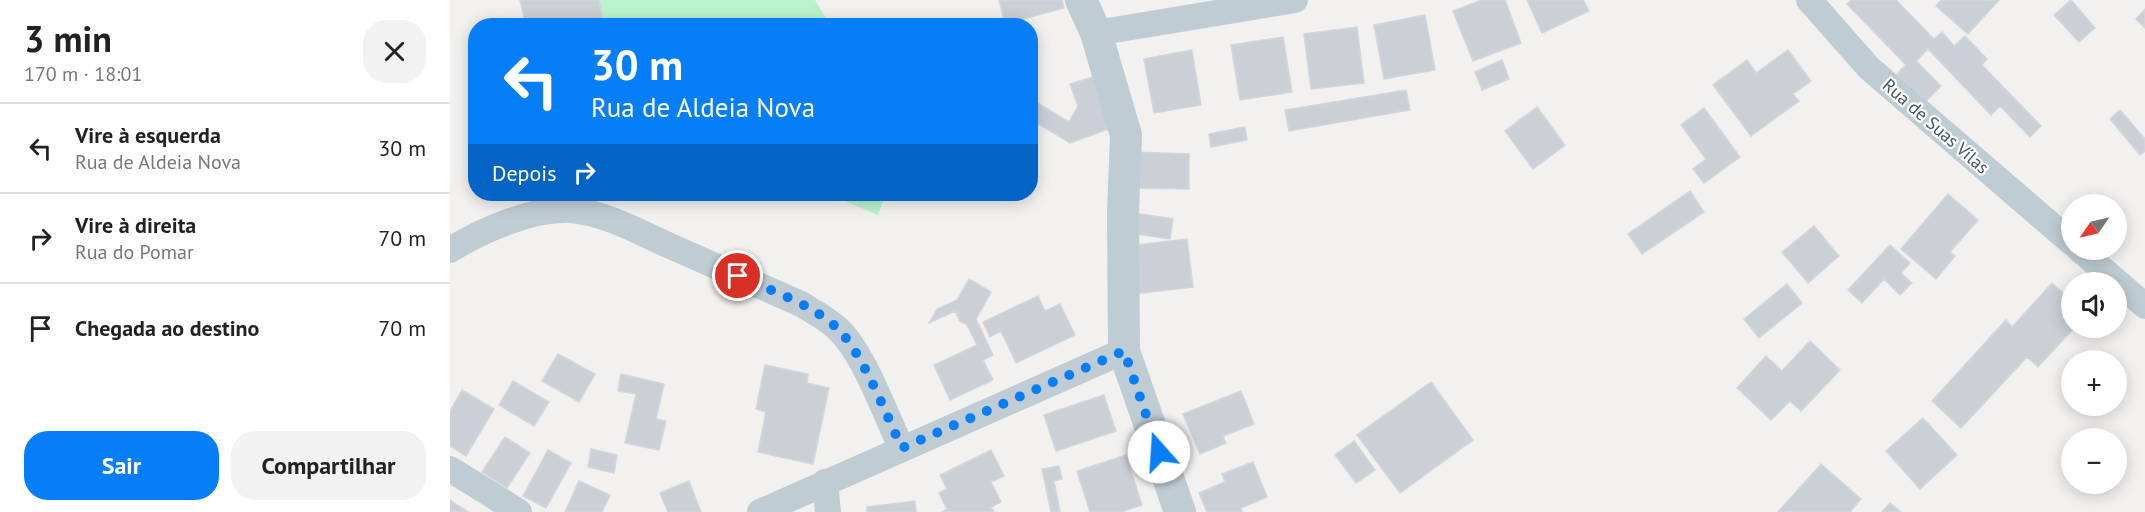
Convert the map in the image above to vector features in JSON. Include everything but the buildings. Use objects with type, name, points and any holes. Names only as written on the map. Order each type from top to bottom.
[{"type":"street","points":[[1081,0],[1096,33],[1126,135],[1123,212],[1124,351],[1180,512]]},
{"type":"street","points":[[1096,33],[1295,0]]},
{"type":"street","name":"Rua de Suas Vílas","points":[[1809,0],[1869,68],[2061,234]]},
{"type":"street","points":[[450,250],[466,240],[501,225],[541,212],[572,210],[614,220],[801,304],[825,318],[840,331],[858,356],[902,448]]},
{"type":"street","points":[[2092,260],[2145,306]]},
{"type":"street","points":[[760,512],[1124,351]]},
{"type":"street","points":[[450,469],[519,512]]},
{"type":"street","points":[[825,482],[828,512]]},
{"type":"green space","points":[[599,0],[815,0],[826,18],[600,18],[602,14]]},
{"type":"green space","points":[[845,201],[883,201],[878,215]]},
{"type":"route","points":[[738,276],[801,304],[825,318],[840,331],[858,356],[902,448],[1124,351],[1159,452]]}]
